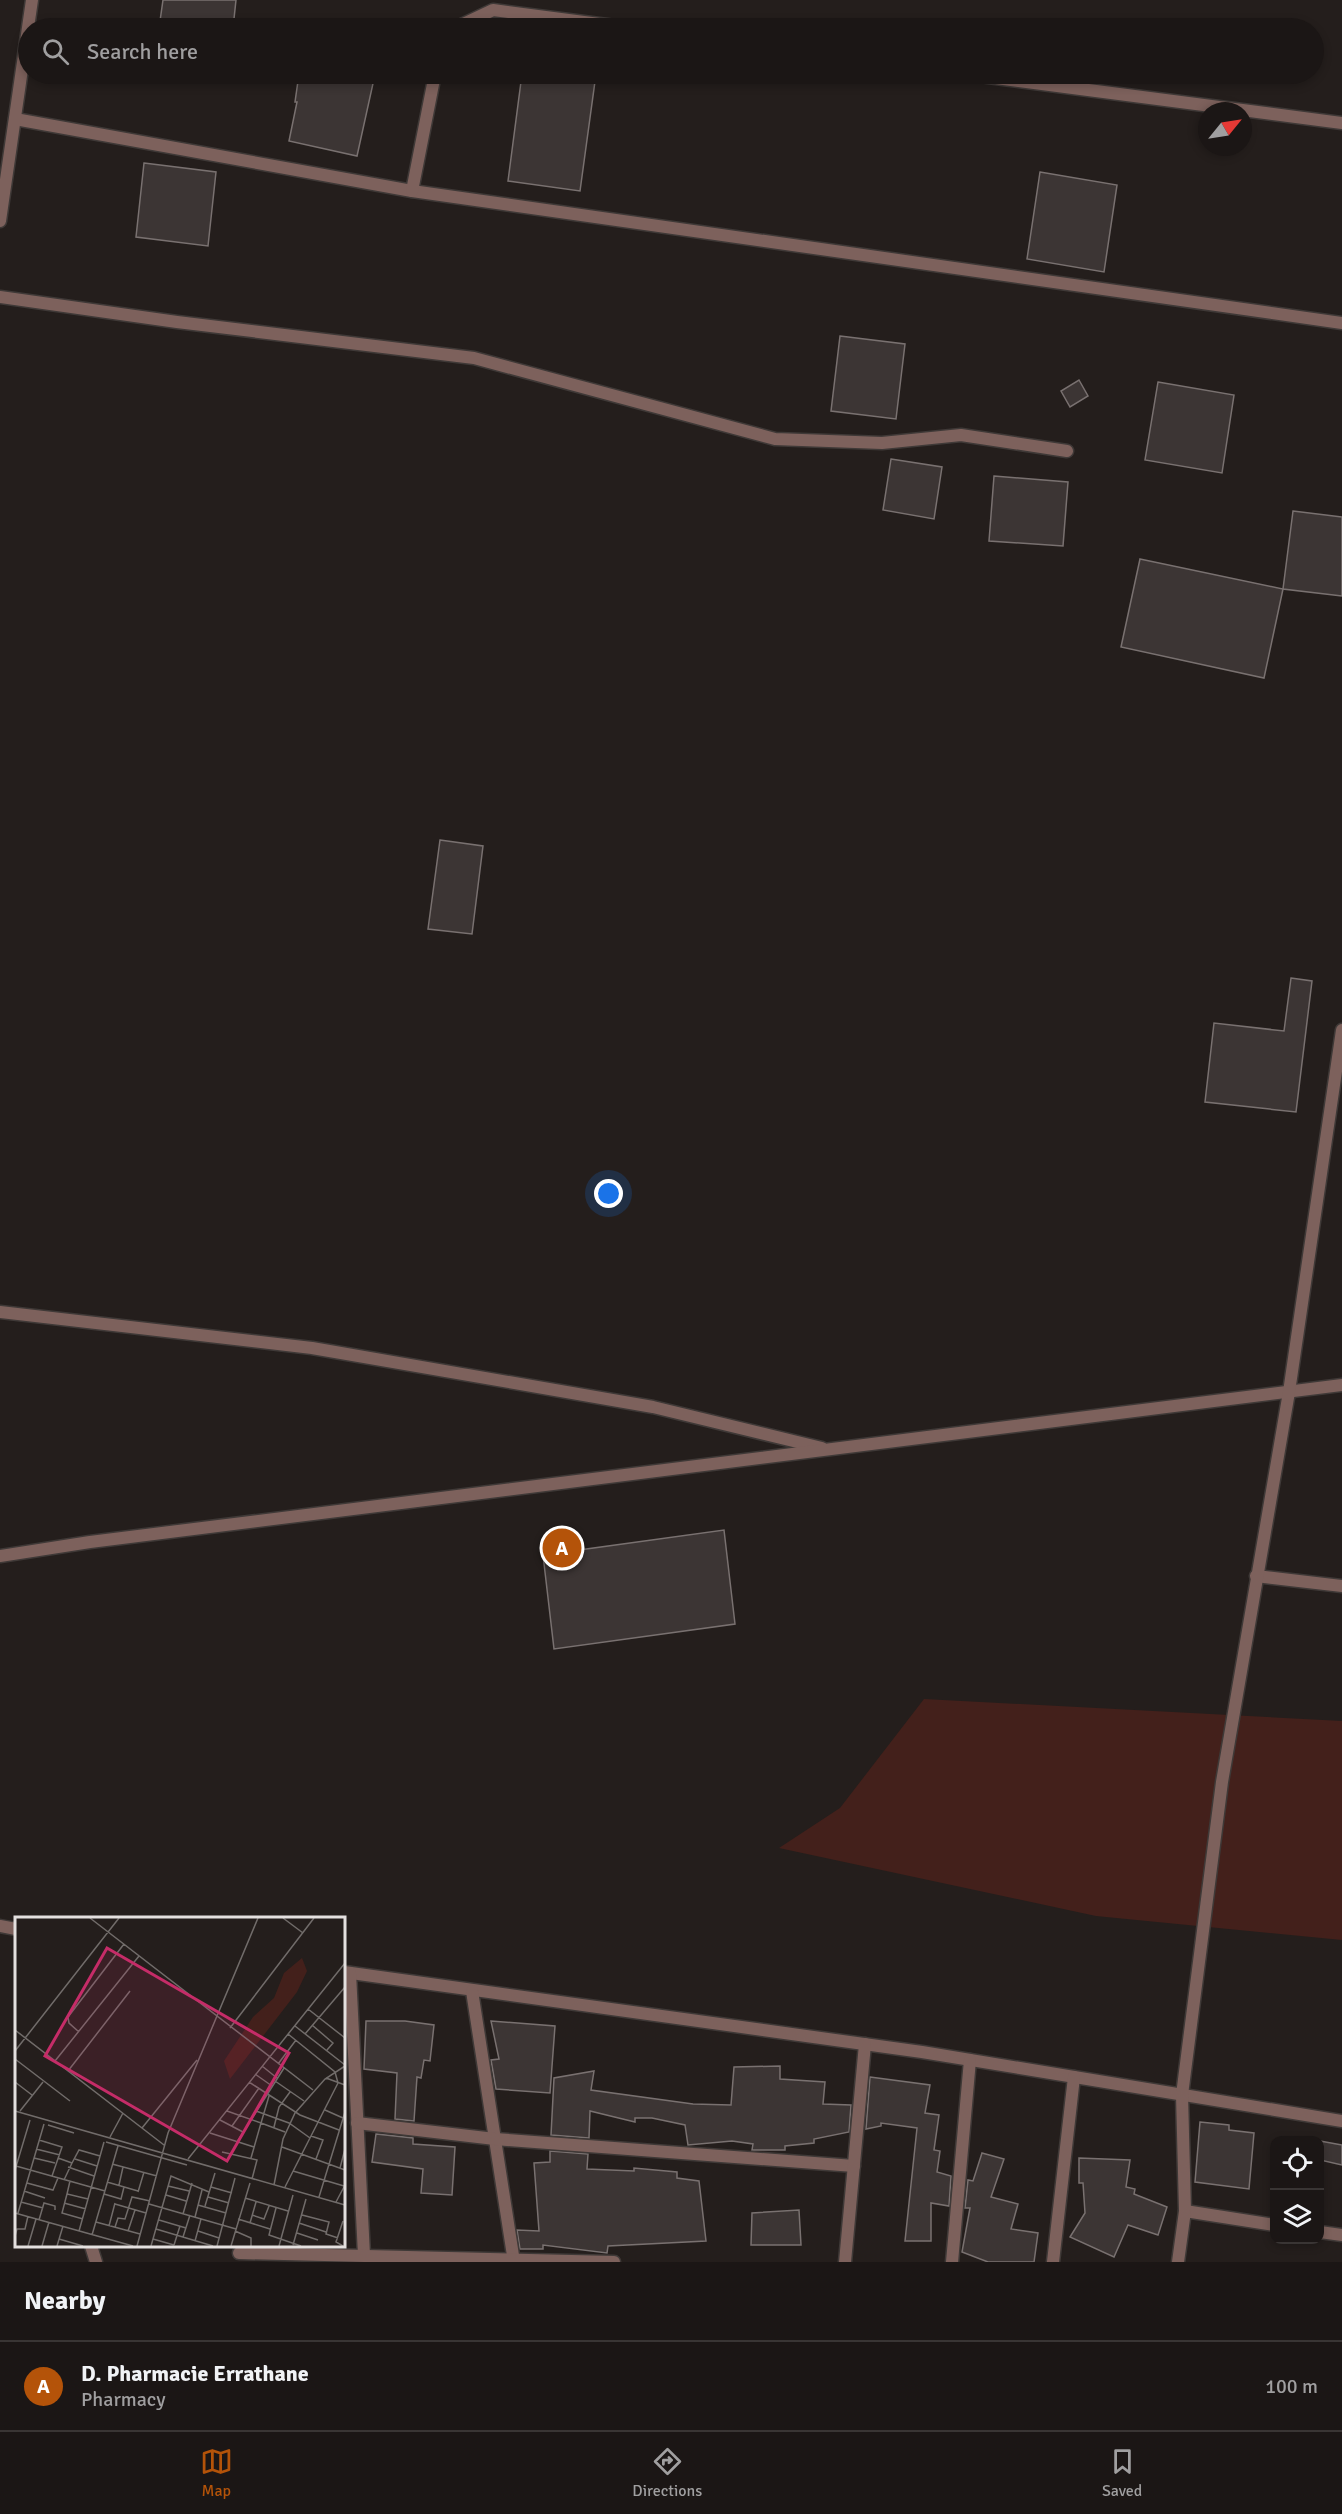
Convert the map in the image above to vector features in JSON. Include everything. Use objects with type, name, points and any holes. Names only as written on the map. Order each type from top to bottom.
[{"type":"street","points":[[29,18],[32,0]]},
{"type":"street","points":[[476,18],[493,10],[554,18]]},
{"type":"street","points":[[0,221],[20,84]]},
{"type":"street","points":[[412,191],[433,84]]},
{"type":"street","points":[[1042,84],[1342,123]]},
{"type":"street","points":[[15,119],[412,191],[1342,323]]},
{"type":"street","points":[[0,297],[177,322],[474,358],[775,440],[882,443],[961,435],[1067,451]]},
{"type":"street","points":[[1178,2262],[1185,2211],[1182,2096],[1222,1782],[1289,1392],[1342,1030]]},
{"type":"street","points":[[0,1312],[312,1348],[652,1407],[829,1449]]},
{"type":"street","points":[[0,1556],[90,1542],[1342,1385]]},
{"type":"street","points":[[1256,1576],[1342,1586]]},
{"type":"street","points":[[0,1926],[15,1932]]},
{"type":"street","points":[[364,2255],[347,1972],[866,2044],[1342,2121]]},
{"type":"street","points":[[472,1991],[514,2260]]},
{"type":"street","points":[[845,2262],[866,2044]]},
{"type":"street","points":[[952,2262],[970,2060]]},
{"type":"street","points":[[1053,2262],[1074,2077]]},
{"type":"street","points":[[357,2123],[495,2139],[854,2166]]},
{"type":"street","points":[[1185,2211],[1270,2224]]},
{"type":"street","points":[[1324,2233],[1342,2235]]},
{"type":"street","points":[[91,2247],[96,2262]]},
{"type":"street","points":[[239,2253],[364,2255],[406,2259],[614,2262]]},
{"type":"shaded area","points":[[924,1699],[1342,1721],[1342,1940],[1096,1916],[779,1848],[840,1808]]},
{"type":"building","points":[[163,0],[236,0],[234,18],[160,18]]},
{"type":"building","points":[[298,84],[373,84],[357,156],[289,141],[297,102],[295,102]]},
{"type":"building","points":[[521,84],[595,84],[580,191],[508,181]]},
{"type":"building","points":[[144,163],[216,172],[208,246],[136,237]]},
{"type":"building","points":[[1040,172],[1117,185],[1104,272],[1027,259]]},
{"type":"building","points":[[840,336],[905,344],[896,419],[831,411]]},
{"type":"building","points":[[1079,380],[1088,396],[1070,407],[1061,391]]},
{"type":"building","points":[[1158,382],[1234,395],[1222,473],[1145,460]]},
{"type":"building","points":[[891,459],[942,467],[934,519],[883,510]]},
{"type":"building","points":[[994,476],[1068,482],[1063,546],[989,541]]},
{"type":"building","points":[[1293,511],[1342,517],[1342,596],[1283,589]]},
{"type":"building","points":[[1140,559],[1283,589],[1264,678],[1121,647]]},
{"type":"building","points":[[440,840],[483,846],[472,934],[428,929]]},
{"type":"building","points":[[1291,978],[1312,981],[1296,1112],[1205,1102],[1214,1023],[1284,1031]]},
{"type":"building","points":[[724,1530],[735,1624],[554,1649],[543,1555]]},
{"type":"building","points":[[366,2021],[405,2021],[434,2025],[430,2061],[424,2060],[421,2078],[417,2077],[414,2121],[395,2119],[397,2073],[364,2069]]},
{"type":"building","points":[[491,2021],[555,2026],[550,2093],[496,2089],[491,2060],[499,2059]]},
{"type":"building","points":[[780,2066],[780,2079],[825,2082],[823,2104],[851,2105],[849,2132],[814,2139],[814,2143],[785,2146],[785,2150],[752,2150],[753,2144],[732,2141],[688,2145],[685,2125],[652,2118],[635,2118],[635,2122],[590,2111],[589,2138],[551,2135],[554,2078],[594,2071],[591,2090],[693,2104],[731,2105],[734,2067]]},
{"type":"building","points":[[870,2077],[930,2085],[925,2113],[939,2115],[934,2150],[940,2151],[937,2172],[951,2176],[949,2206],[931,2203],[931,2241],[905,2241],[917,2128],[881,2123],[881,2126],[866,2129]]},
{"type":"building","points":[[1200,2122],[1229,2125],[1229,2130],[1254,2133],[1249,2189],[1195,2182]]},
{"type":"building","points":[[376,2134],[413,2138],[413,2144],[455,2147],[452,2195],[421,2193],[423,2169],[372,2162]]},
{"type":"building","points":[[1324,2142],[1342,2145],[1342,2165],[1324,2161]]},
{"type":"building","points":[[550,2151],[588,2154],[587,2169],[634,2171],[634,2168],[677,2172],[677,2178],[699,2181],[706,2241],[608,2246],[607,2253],[543,2245],[543,2249],[520,2249],[517,2230],[539,2231],[534,2163],[550,2162]]},
{"type":"building","points":[[982,2153],[1004,2159],[991,2197],[1018,2204],[1011,2229],[1038,2233],[1034,2262],[988,2262],[962,2252],[970,2208],[965,2208],[968,2180],[973,2181]]},
{"type":"building","points":[[1079,2158],[1130,2160],[1126,2187],[1135,2189],[1134,2194],[1167,2207],[1158,2235],[1128,2225],[1114,2257],[1070,2237],[1085,2213],[1083,2183],[1079,2183]]},
{"type":"building","points":[[799,2210],[801,2245],[751,2245],[752,2213]]},
{"type":"place","name":"D. Pharmacie Errathane","points":[[562,1548]]}]
